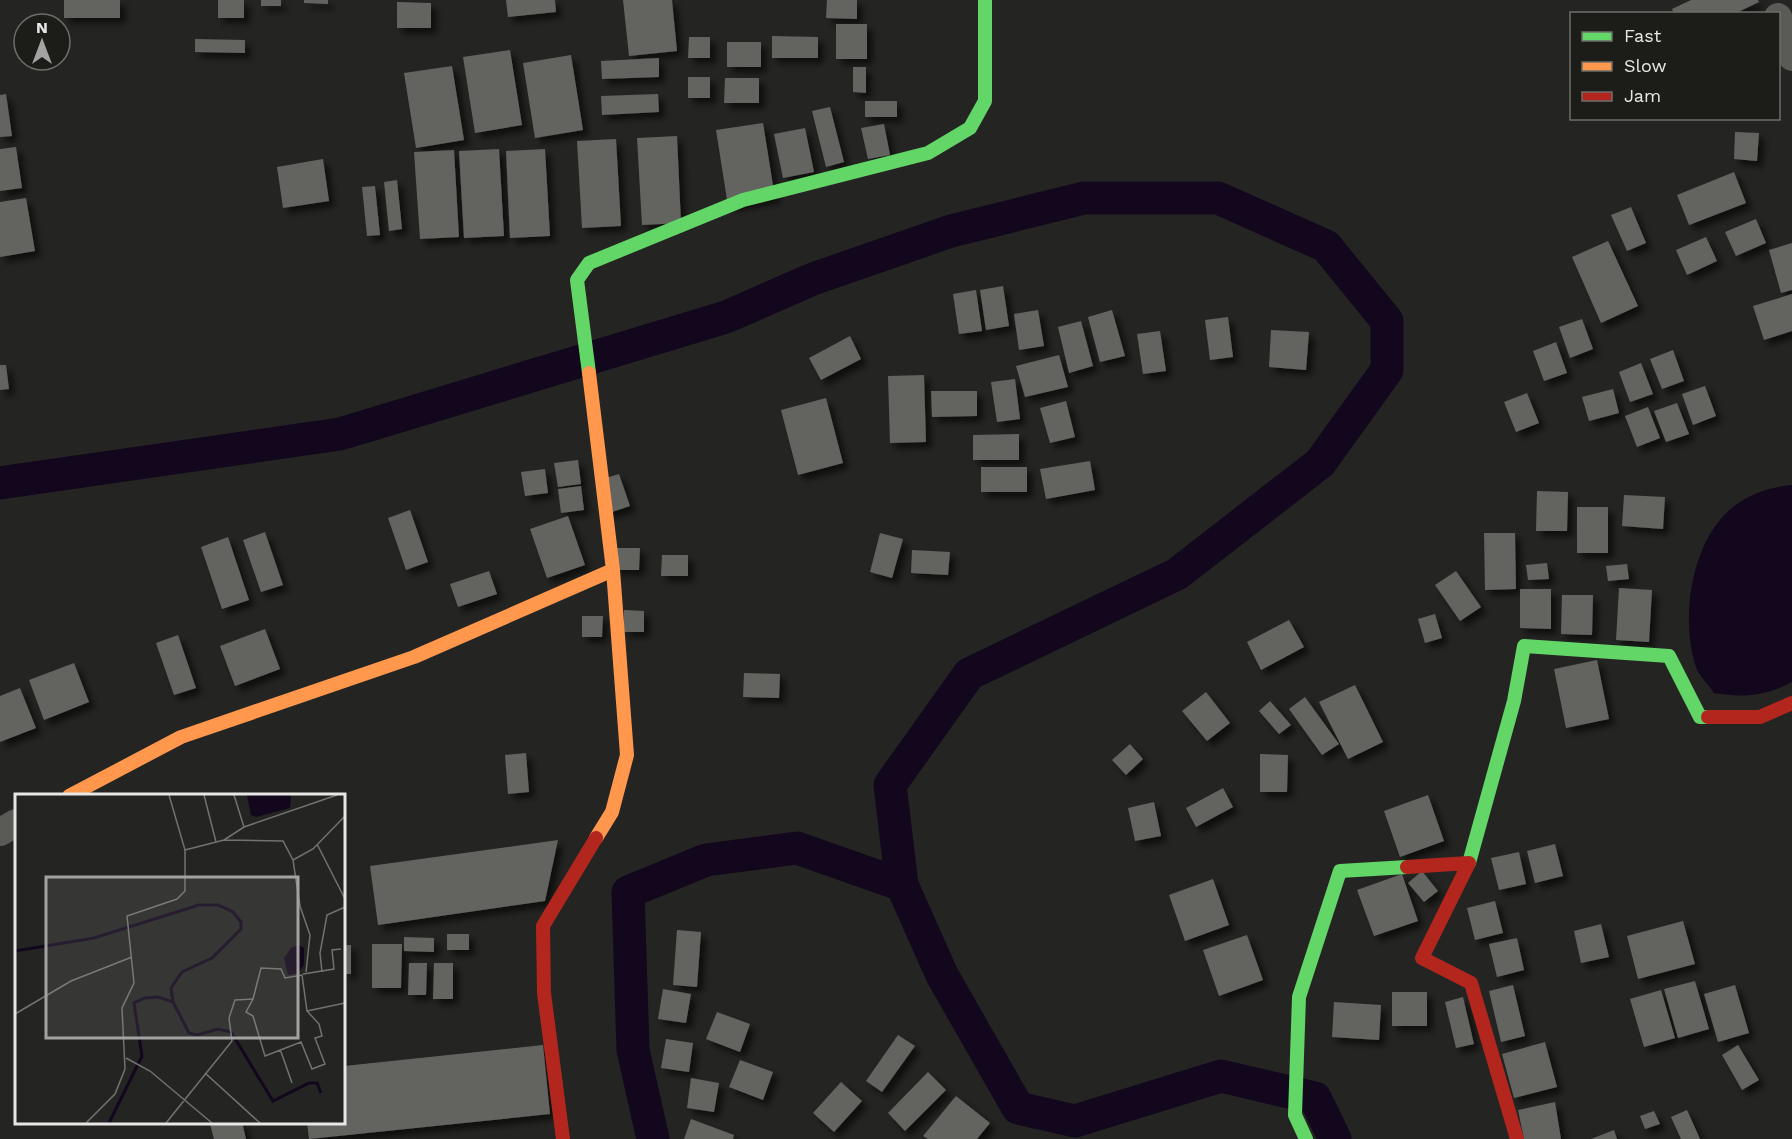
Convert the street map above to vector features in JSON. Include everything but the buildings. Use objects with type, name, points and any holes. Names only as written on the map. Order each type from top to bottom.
[{"type":"street","points":[[563,1139],[544,993],[543,926],[612,812],[627,755],[613,570],[577,280],[589,263],[743,200],[928,153],[970,128],[984,101],[985,0]]},
{"type":"street","points":[[1780,21],[1792,57]]},
{"type":"street","points":[[71,794],[181,737],[414,657],[613,570]]},
{"type":"street","points":[[1518,1139],[1472,983],[1422,958],[1469,863],[1514,701],[1524,646],[1669,656],[1700,717],[1760,717],[1792,703]]},
{"type":"street","points":[[0,832],[15,824]]},
{"type":"street","points":[[1306,1139],[1295,1115],[1299,997],[1340,871],[1469,863]]},
{"type":"shaded area","points":[[1792,485],[1792,682],[1754,695],[1714,693],[1697,670],[1691,647],[1690,601],[1701,554],[1710,533],[1740,502],[1765,490]]},
{"type":"waterway","points":[[0,483],[340,434],[726,317],[813,279],[951,231],[1084,198],[1218,198],[1326,246],[1387,321],[1387,370],[1320,463],[1177,574],[969,674],[890,785],[902,885]]},
{"type":"waterway","points":[[653,1139],[633,1050],[628,892],[706,860],[797,848],[902,885],[942,975],[1018,1108],[1075,1121],[1221,1076],[1315,1098],[1335,1139]]},
{"type":"traffic: fast","points":[[589,373],[577,280],[589,263],[743,200],[928,153],[970,128],[985,101],[985,0]]},
{"type":"traffic: fast","points":[[1469,863],[1514,701],[1524,646],[1669,656],[1700,717],[1708,717]]},
{"type":"traffic: fast","points":[[1306,1139],[1295,1115],[1299,997],[1340,871],[1407,867]]},
{"type":"traffic: slow","points":[[589,373],[613,570],[627,755],[612,812],[596,838]]},
{"type":"traffic: slow","points":[[73,794],[181,737],[414,657],[613,570]]},
{"type":"traffic: jam","points":[[1708,717],[1760,717],[1792,703]]},
{"type":"traffic: jam","points":[[563,1139],[544,993],[543,926],[596,838]]},
{"type":"traffic: jam","points":[[1407,867],[1469,863],[1422,958],[1471,983],[1517,1139]]}]
